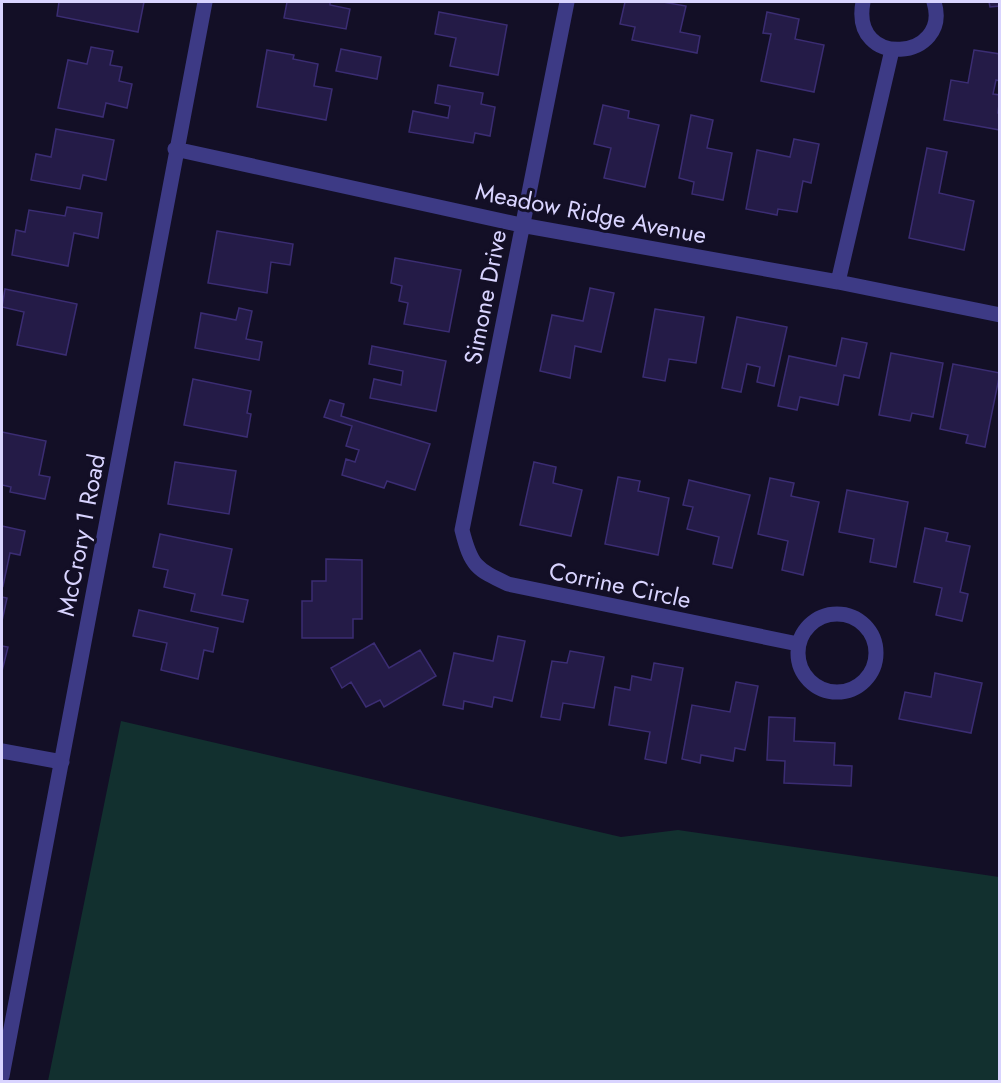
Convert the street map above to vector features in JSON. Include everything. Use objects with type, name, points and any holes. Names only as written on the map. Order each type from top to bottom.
[{"type":"street","name":"McCrory 1 Road","points":[[2,1076],[205,2]]},
{"type":"street","name":"Simone Drive","points":[[462,530],[567,2]]},
{"type":"street","points":[[863,2],[861,14],[863,27],[870,38],[880,46],[892,50],[910,48],[926,38],[933,28],[936,17],[934,2]]},
{"type":"street","points":[[838,282],[892,50]]},
{"type":"street","name":"Meadow Ridge Avenue","points":[[176,149],[521,225],[838,282],[999,315]]},
{"type":"street","name":"Corrine Circle","points":[[462,530],[467,552],[480,571],[508,584],[798,644]]},
{"type":"street","points":[[836,614],[848,616],[860,621],[869,630],[876,653],[874,666],[868,677],[847,691],[834,692],[820,689],[801,670],[798,644],[804,632],[813,622],[824,616],[836,614]]},
{"type":"street","points":[[2,751],[62,762]]},
{"type":"green space","points":[[121,721],[621,837],[678,830],[999,877],[999,1081],[48,1081]]},
{"type":"building","points":[[59,2],[144,2],[138,32],[57,16]]},
{"type":"building","points":[[287,2],[330,2],[330,5],[350,9],[346,29],[284,18]]},
{"type":"building","points":[[625,2],[663,2],[686,6],[680,32],[700,36],[697,53],[632,40],[635,27],[620,24]]},
{"type":"building","points":[[989,2],[1000,2],[1000,6],[990,7]]},
{"type":"building","points":[[439,12],[507,25],[498,75],[450,66],[456,38],[435,34]]},
{"type":"building","points":[[767,12],[799,19],[795,39],[824,45],[814,92],[761,81],[771,34],[763,33]]},
{"type":"building","points":[[91,47],[113,51],[110,65],[122,67],[119,81],[132,84],[127,108],[106,103],[103,117],[58,108],[68,60],[87,64]]},
{"type":"building","points":[[341,49],[381,57],[377,79],[336,71]]},
{"type":"building","points":[[267,50],[294,55],[293,59],[318,64],[314,86],[332,89],[326,120],[257,107]]},
{"type":"building","points":[[974,50],[1000,54],[1000,81],[996,80],[993,94],[1000,95],[998,113],[1000,114],[1000,130],[944,120],[951,80],[968,83]]},
{"type":"building","points":[[438,85],[483,93],[481,104],[495,107],[490,136],[475,133],[473,143],[409,132],[413,111],[448,118],[450,106],[435,103]]},
{"type":"building","points":[[603,105],[629,111],[628,118],[659,125],[645,187],[604,178],[611,148],[594,144]]},
{"type":"building","points":[[691,115],[713,120],[707,148],[732,153],[723,200],[692,194],[694,182],[679,178]]},
{"type":"building","points":[[56,129],[114,140],[106,180],[83,175],[80,189],[31,180],[36,154],[51,157]]},
{"type":"building","points":[[794,139],[819,144],[811,183],[803,181],[797,212],[778,209],[777,215],[746,209],[757,150],[790,157]]},
{"type":"building","points":[[927,148],[947,152],[939,193],[974,201],[964,250],[909,238]]},
{"type":"building","points":[[67,207],[102,213],[98,238],[74,233],[68,266],[12,255],[16,230],[25,232],[29,210],[65,216]]},
{"type":"building","points":[[217,231],[293,244],[290,265],[271,262],[267,293],[208,283]]},
{"type":"building","points":[[395,258],[461,270],[449,332],[404,324],[408,303],[399,301],[402,286],[391,283]]},
{"type":"building","points":[[590,288],[614,293],[601,352],[575,346],[570,378],[540,371],[552,315],[583,321]]},
{"type":"building","points":[[5,289],[77,304],[66,355],[17,345],[24,312],[2,307]]},
{"type":"building","points":[[239,308],[252,311],[246,339],[262,342],[259,360],[195,348],[201,313],[236,320]]},
{"type":"building","points":[[655,309],[704,317],[696,363],[669,359],[665,381],[643,377]]},
{"type":"building","points":[[737,317],[787,327],[774,386],[757,382],[760,367],[747,364],[741,392],[722,388]]},
{"type":"building","points":[[842,338],[867,343],[859,378],[844,375],[838,405],[800,397],[797,410],[778,406],[789,356],[836,366]]},
{"type":"building","points":[[372,346],[446,361],[436,411],[370,398],[374,379],[401,385],[403,371],[369,364]]},
{"type":"building","points":[[891,353],[943,363],[933,417],[912,413],[910,421],[879,415]]},
{"type":"building","points":[[953,364],[1000,373],[985,447],[966,443],[968,435],[940,429]]},
{"type":"building","points":[[193,379],[251,391],[247,413],[251,414],[247,437],[184,425]]},
{"type":"building","points":[[330,400],[344,404],[341,416],[430,444],[415,490],[387,481],[384,488],[342,475],[346,459],[355,462],[359,450],[346,446],[352,426],[324,417]]},
{"type":"building","points":[[2,432],[46,441],[39,475],[50,477],[45,499],[10,492],[11,487],[2,485]]},
{"type":"building","points":[[175,462],[236,471],[229,514],[168,504]]},
{"type":"building","points":[[534,462],[556,467],[553,483],[582,490],[571,536],[520,525]]},
{"type":"building","points":[[618,477],[640,481],[638,491],[669,498],[658,555],[605,544]]},
{"type":"building","points":[[770,478],[794,483],[791,496],[819,502],[803,575],[782,570],[788,541],[758,534]]},
{"type":"building","points":[[689,480],[750,495],[732,568],[713,564],[719,537],[687,529],[693,507],[683,505]]},
{"type":"building","points":[[847,490],[908,502],[896,567],[870,562],[874,539],[839,532]]},
{"type":"building","points":[[2,526],[25,531],[20,555],[10,553],[3,586],[2,585]]},
{"type":"building","points":[[925,528],[948,533],[946,541],[970,546],[960,592],[968,594],[962,621],[936,615],[942,588],[914,582]]},
{"type":"building","points":[[160,534],[232,549],[222,595],[248,600],[243,622],[191,611],[195,594],[164,587],[168,570],[153,567]]},
{"type":"building","points":[[326,559],[362,560],[362,619],[353,619],[353,638],[302,638],[302,601],[312,601],[312,581],[326,581]]},
{"type":"building","points":[[2,597],[7,598],[2,621]]},
{"type":"building","points":[[139,610],[218,628],[213,652],[204,650],[198,679],[161,670],[167,643],[133,636]]},
{"type":"building","points":[[498,636],[525,641],[512,701],[494,697],[492,707],[464,701],[463,709],[443,705],[454,653],[493,661]]},
{"type":"building","points":[[374,643],[389,668],[420,650],[436,676],[384,707],[380,700],[366,707],[351,682],[342,688],[331,668]]},
{"type":"building","points":[[2,646],[8,647],[2,671]]},
{"type":"building","points":[[570,651],[604,657],[594,708],[563,703],[560,720],[541,717],[552,661],[567,663]]},
{"type":"building","points":[[654,663],[683,668],[666,763],[645,759],[650,732],[609,725],[615,687],[630,690],[632,676],[651,680]]},
{"type":"building","points":[[935,673],[982,683],[971,733],[899,719],[905,692],[931,697]]},
{"type":"building","points":[[736,682],[758,686],[745,750],[735,748],[733,761],[701,755],[700,763],[682,759],[692,705],[730,712]]},
{"type":"building","points":[[769,717],[795,718],[794,741],[835,743],[834,765],[852,766],[851,786],[784,783],[785,761],[767,760]]}]
